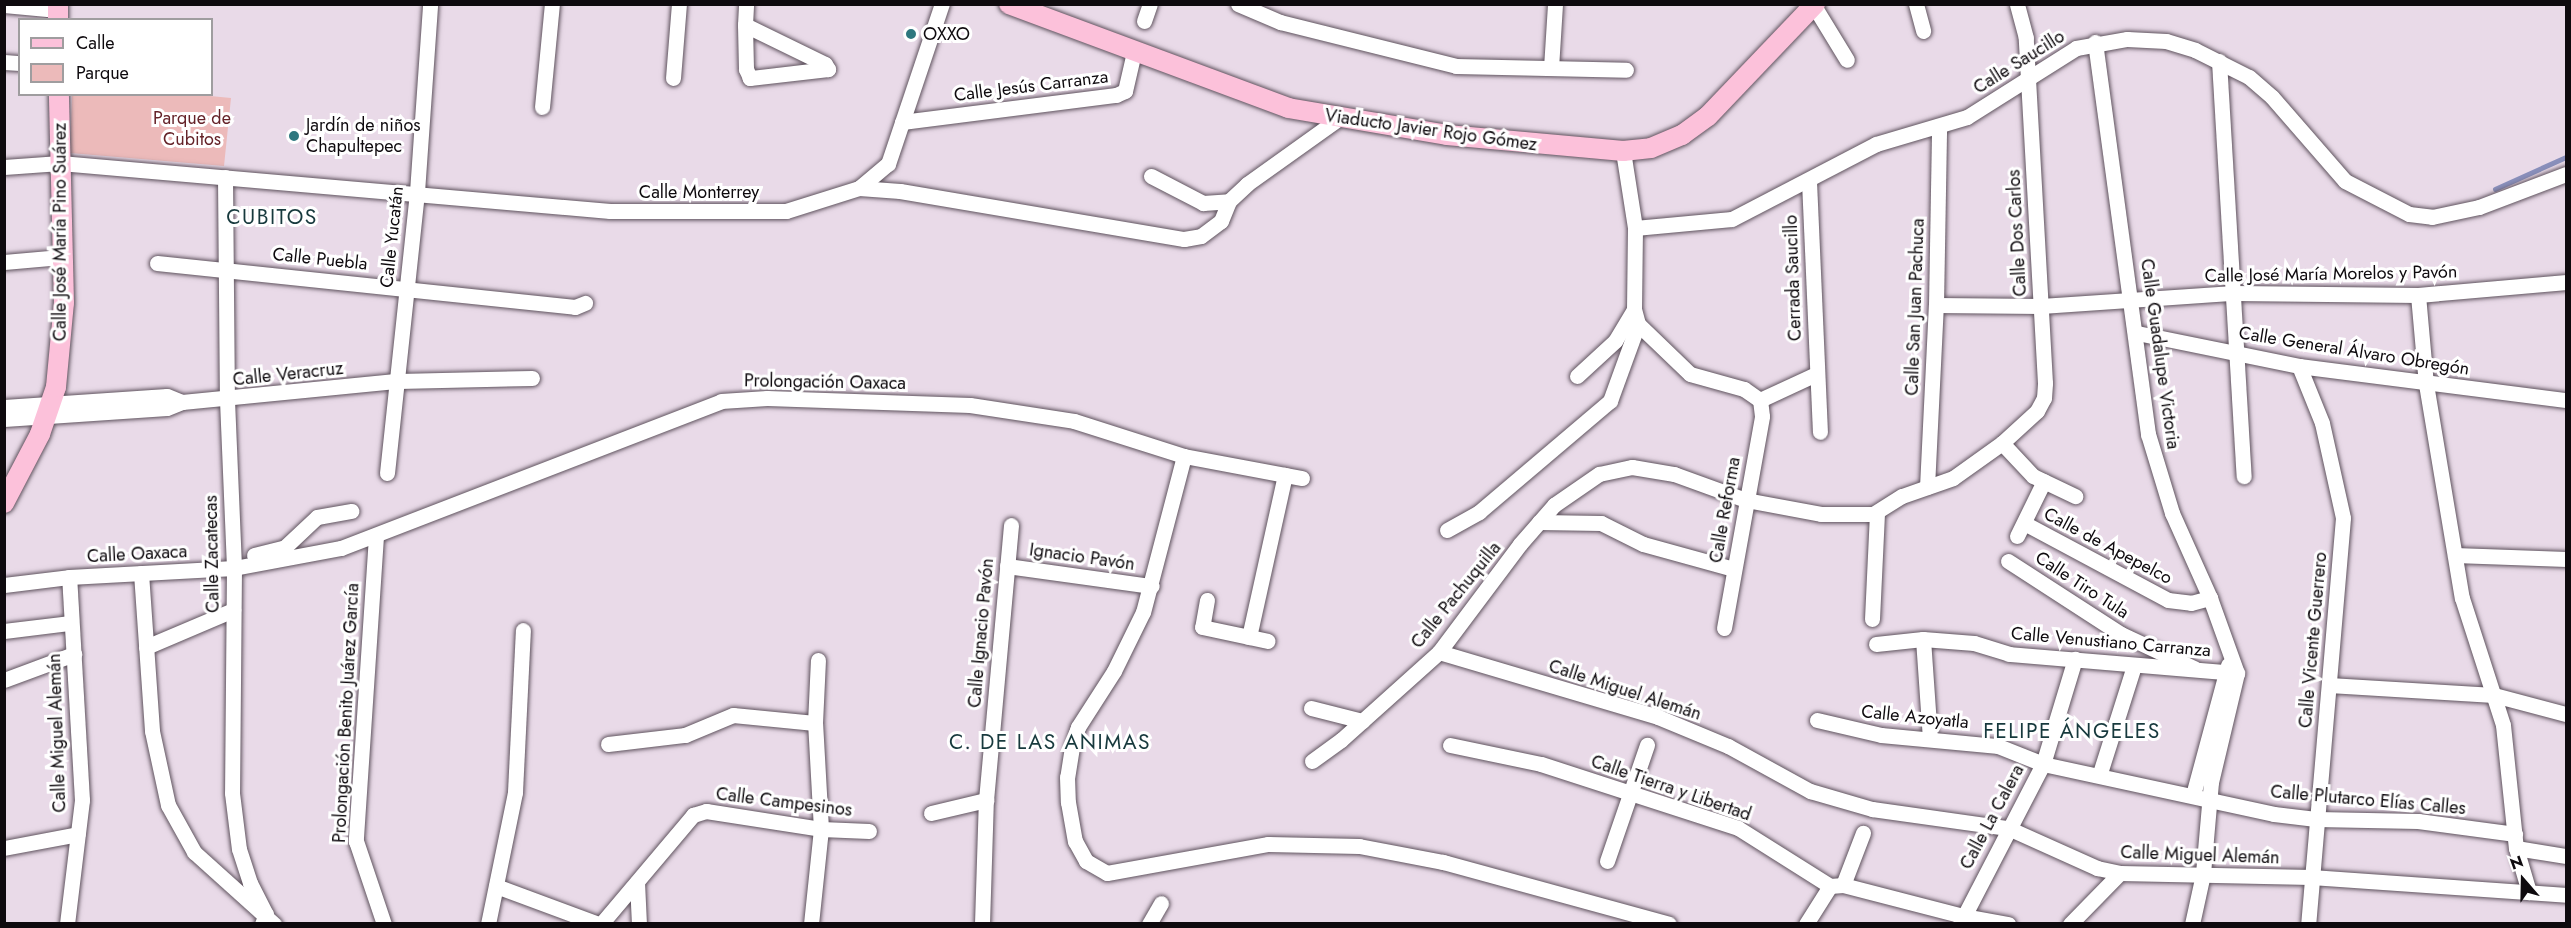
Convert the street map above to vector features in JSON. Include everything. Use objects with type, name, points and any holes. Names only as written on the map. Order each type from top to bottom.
[{"type":"main road","name":"Viaducto Javier Rojo Gómez","points":[[1009,4],[1288,108],[1447,135],[1623,151],[1651,148],[1682,135],[1708,116],[1815,5]]},
{"type":"main road","name":"Calle José María Pino Suárez","points":[[5,502],[49,409],[62,334],[59,96]]},
{"type":"street","name":"Calle Yucatán","points":[[387,473],[417,192],[430,4]]},
{"type":"street","points":[[542,106],[552,4]]},
{"type":"street","points":[[673,78],[679,4]]},
{"type":"street","points":[[745,25],[825,64],[828,69],[750,78],[745,25],[746,4]]},
{"type":"street","points":[[859,189],[888,164],[942,4]]},
{"type":"street","points":[[1144,21],[1150,4]]},
{"type":"street","points":[[1238,4],[1280,22],[1456,66],[1626,70]]},
{"type":"street","points":[[1551,68],[1555,4]]},
{"type":"street","points":[[1916,4],[1923,31]]},
{"type":"street","name":"Calle Dos Carlos","points":[[1877,513],[1902,496],[1953,478],[2002,443],[2037,411],[2044,398],[2026,38],[2017,4]]},
{"type":"street","points":[[4,5],[58,11]]},
{"type":"street","points":[[1815,5],[1847,60]]},
{"type":"street","name":"Calle Saucillo","points":[[1635,228],[1732,219],[1809,181],[1876,144],[1967,117],[2028,82],[2056,60],[2095,42],[2127,39],[2166,41],[2219,61],[2249,77],[2272,97],[2345,181],[2409,214],[2432,217],[2479,207],[2566,174]]},
{"type":"street","name":"Calle Guadalupe Victoria","points":[[2095,42],[2133,301],[2148,434],[2172,513],[2210,598],[2231,668],[2218,730],[2202,874],[2192,924]]},
{"type":"street","name":"Calle Jesús Carranza","points":[[902,122],[1116,95],[1125,91],[1134,52]]},
{"type":"street","points":[[2219,61],[2244,476]]},
{"type":"street","name":"Calle Monterrey","points":[[4,167],[60,163],[417,192],[610,211],[756,213],[786,211],[859,189],[900,191],[1184,239],[1201,236],[1221,221],[1229,201],[1247,184],[1341,117]]},
{"type":"street","name":"Calle San Juan Pachuca","points":[[1928,487],[1936,305],[1939,127]]},
{"type":"street","points":[[1447,530],[1479,512],[1610,401],[1636,317],[1635,228],[1623,151]]},
{"type":"street","points":[[1152,176],[1203,203],[1229,201]]},
{"type":"street","name":"Calle Zacatecas","points":[[225,177],[224,269],[233,563],[234,804],[239,849],[250,883],[267,920]]},
{"type":"street","name":"Cerrada Saucillo","points":[[1809,181],[1820,432]]},
{"type":"street","points":[[4,262],[61,257]]},
{"type":"street","name":"Calle Puebla","points":[[157,263],[575,306],[585,303]]},
{"type":"street","name":"Calle José María Morelos y Pavón","points":[[2133,301],[2234,293],[2418,295],[2566,282]]},
{"type":"street","points":[[2418,295],[2426,384],[2462,598],[2503,725],[2516,841],[2529,892]]},
{"type":"street","points":[[1936,305],[2041,306],[2133,301]]},
{"type":"street","points":[[1577,376],[1616,341],[1636,317]]},
{"type":"street","points":[[1636,317],[1690,374],[1744,389],[1760,400],[1816,374]]},
{"type":"street","name":"Calle General Álvaro Obregón","points":[[2137,333],[2299,366],[2426,384],[2566,400]]},
{"type":"street","name":"Calle Vicente Guerrero","points":[[2299,366],[2322,423],[2343,518],[2308,924]]},
{"type":"street","name":"Calle Veracruz","points":[[4,407],[167,408],[182,402],[227,400],[398,381],[532,378]]},
{"type":"street","name":"Prolongación Oaxaca","points":[[376,536],[721,401],[767,398],[970,405],[1074,421],[1184,456],[1302,478]]},
{"type":"street","name":"Calle Reforma","points":[[1724,628],[1762,416],[1760,400]]},
{"type":"street","name":"Calle Veracruz","points":[[4,419],[49,409]]},
{"type":"street","points":[[2002,443],[2032,476],[2076,496]]},
{"type":"street","points":[[1184,456],[1152,586],[1114,671],[1078,727],[1067,777],[1075,841],[1086,861],[1107,873],[1268,844],[1359,846],[1443,862],[1669,924]]},
{"type":"street","name":"Calle Pachuquilla","points":[[1312,761],[1362,721],[1439,652],[1539,522],[1554,506],[1599,474],[1632,467],[1674,474],[1746,500]]},
{"type":"street","points":[[1249,637],[1285,475]]},
{"type":"street","name":"Calle de Apepelco","points":[[2044,481],[2021,530],[2168,600],[2191,603],[2210,598]]},
{"type":"street","points":[[1746,500],[1821,514],[1877,513],[1872,619]]},
{"type":"street","points":[[233,563],[285,547],[318,517],[351,511]]},
{"type":"street","points":[[1539,522],[1601,523],[1643,544],[1734,569]]},
{"type":"street","name":"Calle Ignacio Pavón","points":[[982,924],[986,800],[1011,525]]},
{"type":"street","name":"Calle Oaxaca","points":[[4,585],[233,563],[341,548],[376,536]]},
{"type":"street","name":"Prolongación Benito Juárez García","points":[[376,536],[356,841],[384,924]]},
{"type":"street","points":[[2455,555],[2566,560]]},
{"type":"street","name":"Calle Tiro Tula","points":[[2008,561],[2121,634],[2200,671]]},
{"type":"street","name":"Ignacio Pavón","points":[[1006,566],[1152,586]]},
{"type":"street","points":[[141,573],[152,731],[168,806],[195,852],[267,920]]},
{"type":"street","name":"Calle Miguel Alemán","points":[[67,924],[82,800],[74,654],[69,623],[69,577]]},
{"type":"street","points":[[1207,600],[1202,627],[1268,641]]},
{"type":"street","points":[[146,647],[233,610]]},
{"type":"street","points":[[4,631],[69,623]]},
{"type":"street","points":[[488,924],[515,792],[523,630]]},
{"type":"street","points":[[1923,639],[1930,738]]},
{"type":"street","name":"Calle Venustiano Carranza","points":[[1876,644],[1923,639],[1974,643],[2009,654],[2075,658],[2134,666],[2200,671],[2231,668]]},
{"type":"street","name":"Calle Miguel Alemán","points":[[1439,652],[1658,717],[1728,746],[1810,791],[1872,809],[2008,828],[2097,868],[2120,873],[2312,877],[2566,895]]},
{"type":"street","points":[[4,680],[74,654]]},
{"type":"street","name":"Calle La Calera","points":[[1961,920],[2043,764],[2075,658]]},
{"type":"street","points":[[811,924],[820,829],[815,723],[818,660]]},
{"type":"street","points":[[2100,773],[2134,666]]},
{"type":"street","points":[[2328,685],[2494,695],[2566,714]]},
{"type":"street","points":[[1311,708],[1362,721]]},
{"type":"street","points":[[608,744],[685,735],[733,715],[815,723]]},
{"type":"street","name":"Calle Azoyatla","points":[[1817,720],[1848,730],[1998,746],[2043,764]]},
{"type":"street","name":"Calle Guadalupe Victoria","points":[[2193,795],[2218,730]]},
{"type":"street","name":"Calle Tierra y Libertad","points":[[1450,744],[1541,764],[1738,828],[1836,885],[1961,920],[2008,924]]},
{"type":"street","points":[[1607,861],[1628,792],[1647,745]]},
{"type":"street","name":"Calle Plutarco Elías Calles","points":[[2043,764],[2100,773],[2274,814],[2316,819],[2418,821],[2516,841],[2566,856]]},
{"type":"street","points":[[931,813],[986,800]]},
{"type":"street","name":"Calle Campesinos","points":[[600,924],[693,815],[706,811],[820,829],[869,831]]},
{"type":"street","points":[[1806,924],[1836,885],[1863,833]]},
{"type":"street","points":[[4,848],[78,834]]},
{"type":"street","points":[[2073,923],[2120,873]]},
{"type":"street","points":[[637,882],[639,924]]},
{"type":"street","points":[[496,886],[600,924]]},
{"type":"street","points":[[1149,924],[1161,903]]},
{"type":"green space","name":"Parque de Cubitos","points":[[72,96],[231,98],[224,166],[70,153]]},
{"type":"waterway","points":[[2495,189],[2566,157]]},
{"type":"place","name":"OXXO","points":[[911,34]]},
{"type":"place","name":"Jardín de niños Chapultepec","points":[[294,136]]},
{"type":"district","name":"CUBITOS","points":[[272,217]]},
{"type":"district","name":"FELIPE ÁNGELES","points":[[2072,731]]},
{"type":"district","name":"C. DE LAS ANIMAS","points":[[1050,742]]}]
